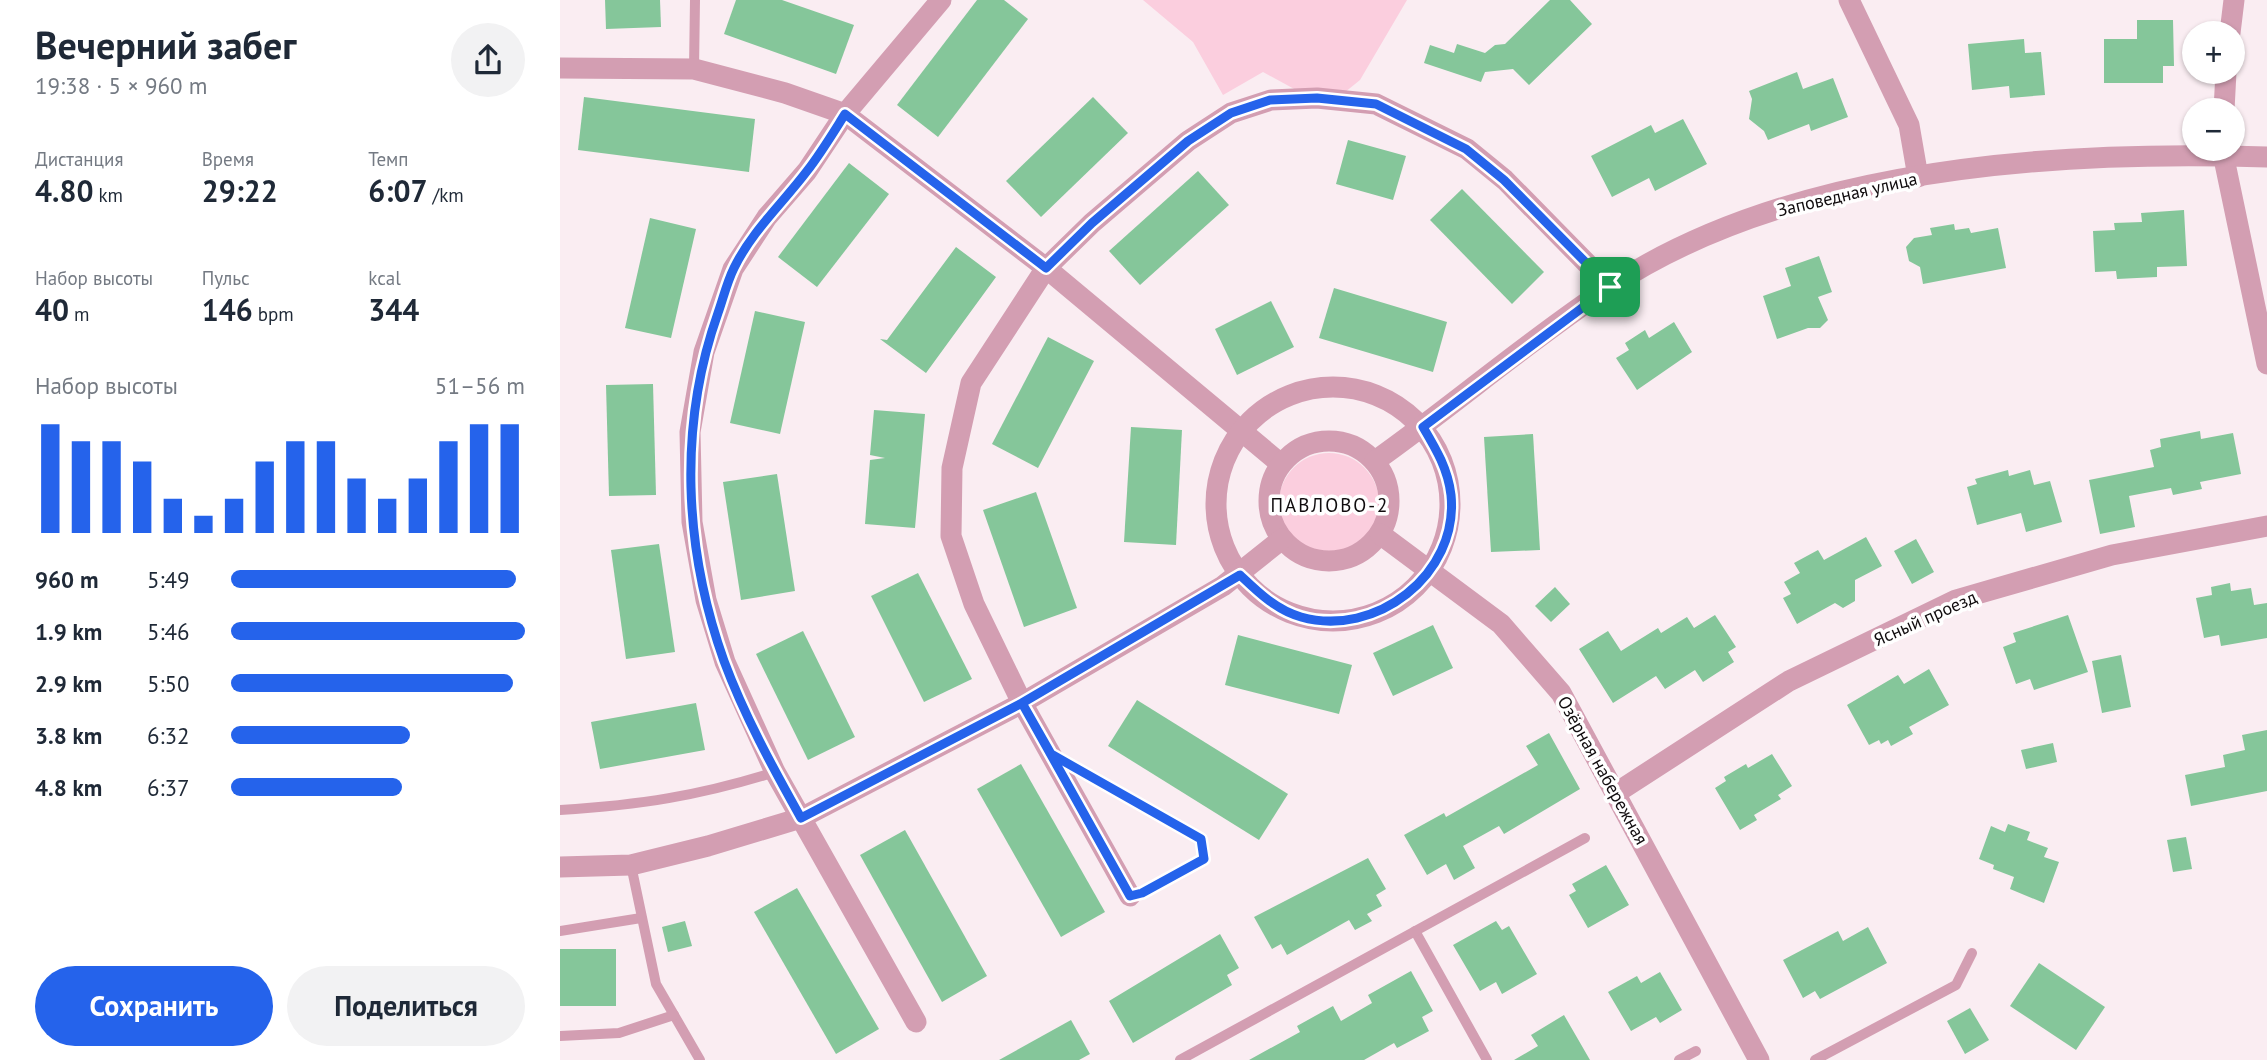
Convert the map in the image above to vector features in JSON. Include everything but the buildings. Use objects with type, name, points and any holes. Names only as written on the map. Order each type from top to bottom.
[{"type":"street","points":[[916,1022],[775,772],[724,662],[706,600],[692,522],[690,432],[704,352],[733,269],[767,217],[807,171],[845,114],[941,0]]},
{"type":"street","points":[[1849,0],[1909,125],[1918,177]]},
{"type":"street","points":[[2231,21],[2234,0]]},
{"type":"street","points":[[560,68],[694,69],[785,93],[845,114],[1046,268],[1282,464]]},
{"type":"street","points":[[1130,896],[1022,703],[974,604],[951,536],[952,468],[971,383],[1046,268],[1092,223],[1188,141],[1231,113],[1270,100],[1317,98],[1376,104],[1466,149],[1504,180],[1610,287]]},
{"type":"street","name":"Заповедная улица","points":[[1375,461],[1610,287],[1712,232],[1803,201],[1918,177],[2055,159],[2182,154]]},
{"type":"street","name":"Заповедная улица","points":[[2245,155],[2267,157]]},
{"type":"street","points":[[2224,161],[2267,364]]},
{"type":"street","points":[[1351,387],[1391,400],[1423,427],[1443,460],[1451,497],[1447,536],[1431,570],[1406,597],[1373,615],[1338,621],[1301,617],[1267,601],[1240,575],[1225,549],[1217,519],[1217,488],[1224,458],[1241,430],[1271,404],[1309,388],[1351,387]]},
{"type":"street","points":[[1328,441],[1358,448],[1375,461],[1385,478],[1390,497],[1388,516],[1380,534],[1364,551],[1344,561],[1321,562],[1299,554],[1282,539],[1272,521],[1268,501],[1272,481],[1282,464],[1297,450],[1317,442],[1328,441]]},
{"type":"street","name":"Ясный проезд","points":[[1616,793],[1789,681],[1956,600],[2112,555],[2267,526]]},
{"type":"street","name":"Озёрная набережная","points":[[1380,534],[1501,624],[1561,693],[1759,1060]]},
{"type":"street","points":[[560,867],[631,865],[708,846],[801,818],[1022,703],[1240,575],[1282,539]]},
{"type":"lane","points":[[694,69],[695,0]]},
{"type":"lane","points":[[1051,754],[1201,839],[1204,859],[1142,893],[1130,896]]},
{"type":"lane","points":[[560,810],[638,806],[723,789],[775,772]]},
{"type":"lane","points":[[1180,1060],[1586,838]]},
{"type":"lane","points":[[631,865],[656,984],[700,1060]]},
{"type":"lane","points":[[560,931],[641,918]]},
{"type":"lane","points":[[1415,931],[1487,1060]]},
{"type":"lane","points":[[1815,1060],[1956,985],[1972,953]]},
{"type":"lane","points":[[560,1035],[619,1034],[674,1014]]},
{"type":"lane","points":[[1679,1060],[1696,1051]]},
{"type":"shaded area","points":[[1143,0],[1407,0],[1360,80],[1339,97],[1296,90],[1263,72],[1223,95],[1193,42]]},
{"type":"shaded area","points":[[1329,453],[1348,457],[1364,468],[1375,484],[1379,503],[1375,522],[1364,538],[1348,549],[1329,553],[1310,549],[1294,538],[1283,522],[1279,503],[1283,484],[1294,468],[1310,457]]},
{"type":"district","name":"ПАВЛОВО-2","points":[[1330,505]]},
{"type":"route","points":[[1610,287],[1423,427],[1443,460],[1451,497],[1447,536],[1431,570],[1406,597],[1373,615],[1338,621],[1301,617],[1267,601],[1240,575],[1022,703],[1051,754],[1201,839],[1204,859],[1142,893],[1130,896],[1022,703],[801,818],[775,772],[724,662],[706,600],[692,522],[690,432],[704,352],[733,269],[767,217],[807,171],[845,114],[1046,268],[1092,223],[1188,141],[1231,113],[1270,100],[1317,98],[1376,104],[1466,149],[1504,180],[1610,287]]}]
